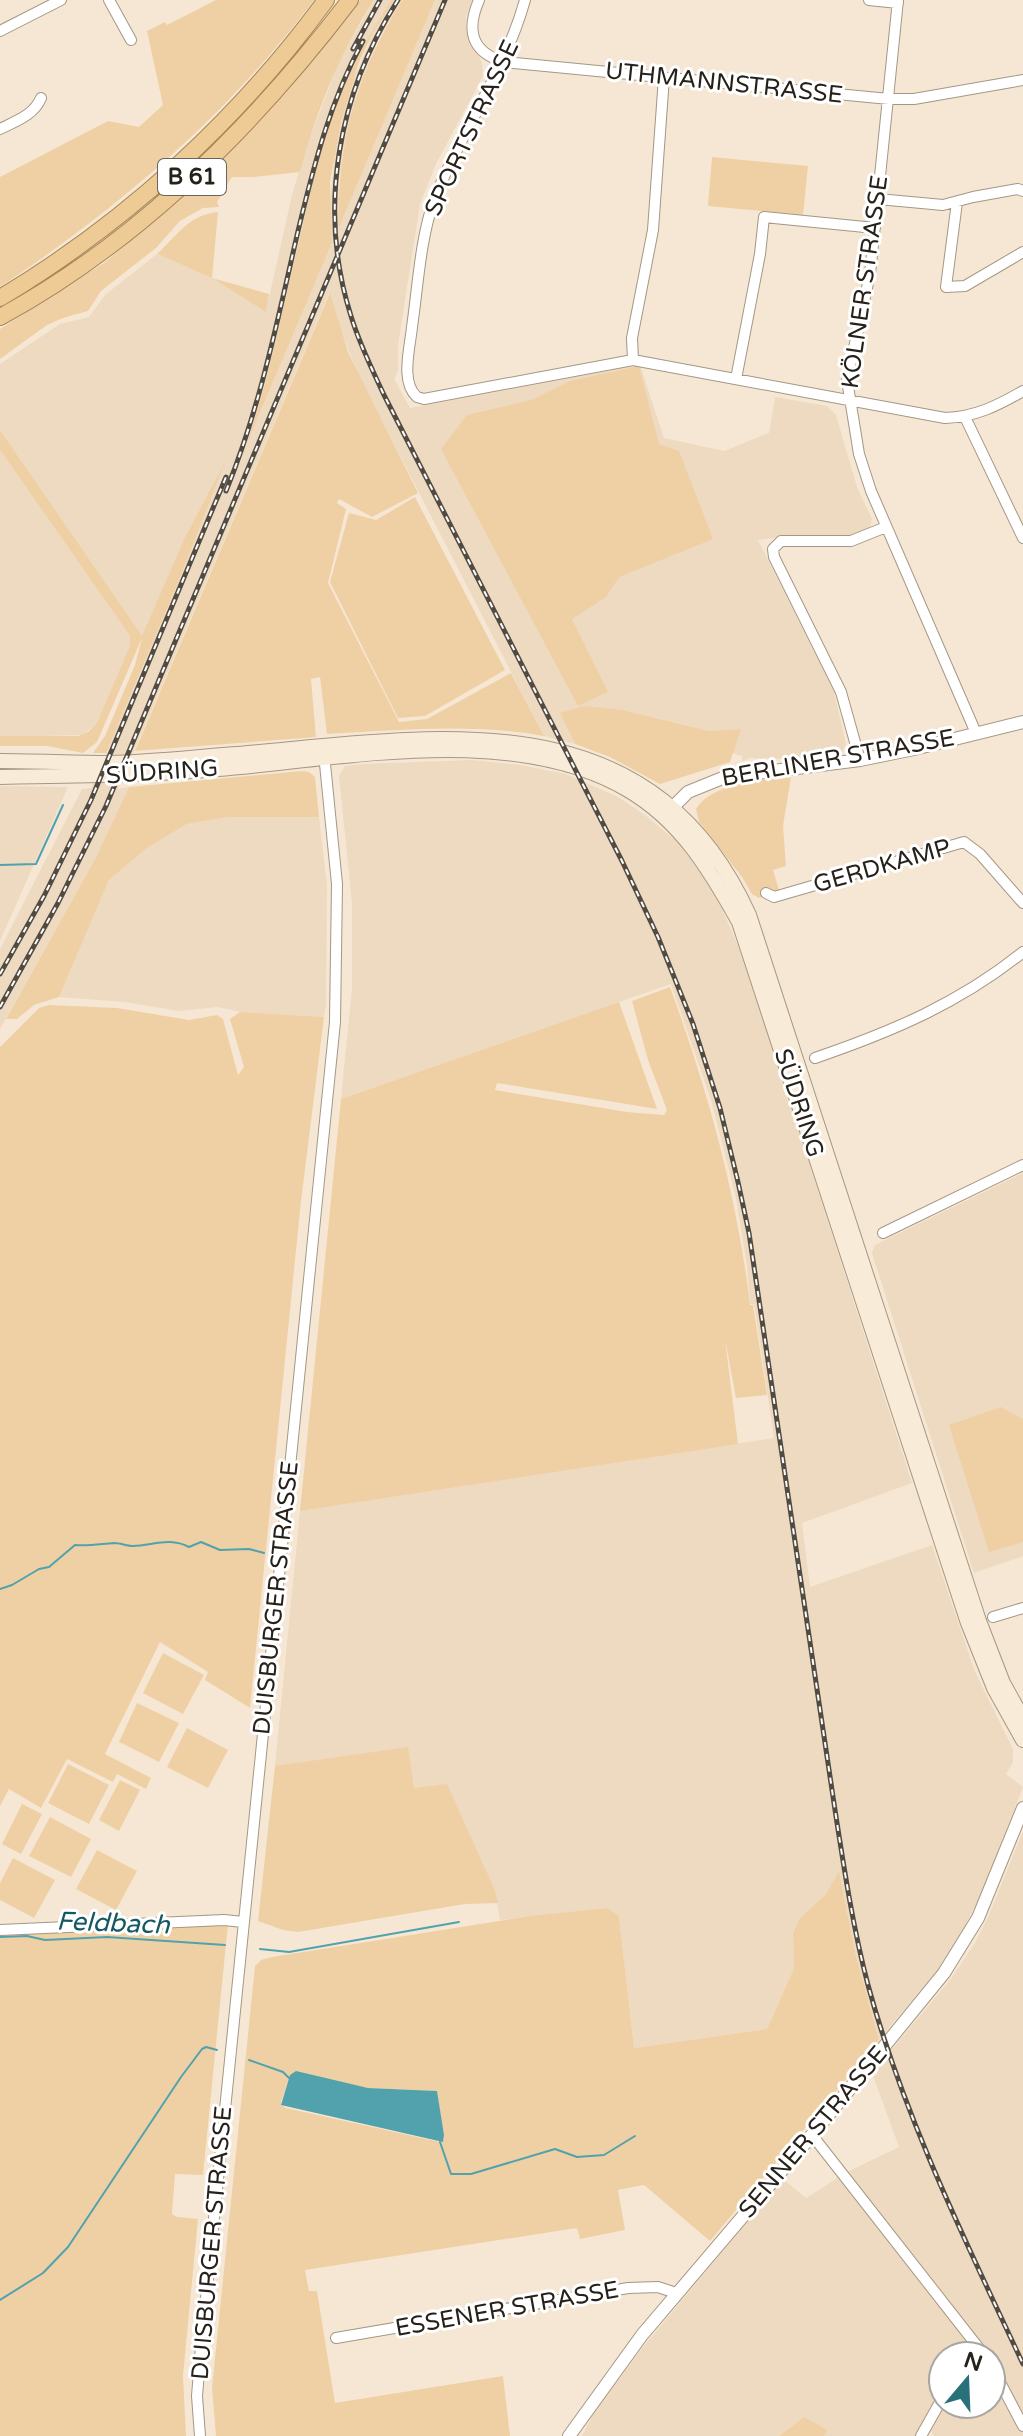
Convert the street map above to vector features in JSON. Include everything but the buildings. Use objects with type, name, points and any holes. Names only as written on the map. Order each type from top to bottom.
[{"type":"highway","name":"B 61","points":[[0,298],[72,251],[179,165],[258,85],[326,0]]},
{"type":"highway","name":"B 61","points":[[0,317],[45,293],[82,267],[173,195],[267,102],[350,0]]},
{"type":"main road","name":"SÜDRING","points":[[0,777],[146,774],[449,738],[526,743],[598,763],[627,777],[699,835],[719,862],[749,915],[979,1621],[1003,1683],[1021,1713]]},
{"type":"main road","name":"SÜDRING","points":[[0,761],[138,762],[324,753]]},
{"type":"main road","name":"SÜDRING","points":[[668,812],[712,872],[739,922],[968,1623],[994,1688],[1023,1740]]},
{"type":"street","points":[[0,31],[61,0]]},
{"type":"street","points":[[109,0],[131,40]]},
{"type":"street","points":[[479,0],[472,20],[476,43],[490,58],[504,62]]},
{"type":"street","name":"SPORTSTRASSE","points":[[525,0],[504,62],[443,180],[426,228],[409,352],[408,383],[417,397],[424,399],[633,360]]},
{"type":"street","points":[[869,0],[898,1]]},
{"type":"street","name":"KÖLNER STRASSE","points":[[898,1],[870,274],[848,371],[849,400],[863,470],[976,733]]},
{"type":"street","name":"UTHMANNSTRASSE","points":[[504,62],[889,99],[914,99],[1023,80]]},
{"type":"street","points":[[664,77],[653,230],[632,338],[633,360],[923,415],[965,417],[985,412],[1023,391]]},
{"type":"street","points":[[0,129],[30,113],[41,98]]},
{"type":"street","points":[[878,199],[934,205],[1018,189],[1023,191]]},
{"type":"street","points":[[957,202],[946,287],[965,286],[1023,252]]},
{"type":"street","points":[[736,379],[764,217],[875,228]]},
{"type":"street","points":[[965,417],[1023,538]]},
{"type":"street","points":[[860,760],[841,692],[774,557],[773,549],[781,541],[851,541],[886,527]]},
{"type":"street","name":"BERLINER STRASSE","points":[[668,812],[688,792],[725,777],[860,760],[1023,722]]},
{"type":"street","name":"DUISBURGER STRASSE","points":[[200,2436],[198,2379],[335,1022],[337,884],[324,753]]},
{"type":"street","name":"GERDKAMP","points":[[766,893],[774,897],[964,842],[980,854],[1023,903]]},
{"type":"street","points":[[815,1058],[930,1014],[968,992],[1023,952]]},
{"type":"street","points":[[883,1233],[1023,1165]]},
{"type":"street","points":[[993,1617],[1023,1608]]},
{"type":"street","name":"SENNER STRASSE","points":[[569,2436],[676,2293],[812,2135],[955,1957],[978,1918],[1023,1808]]},
{"type":"street","points":[[0,1930],[224,1920],[243,1922]]},
{"type":"street","points":[[812,2135],[973,2340]]},
{"type":"street","name":"ESSENER STRASSE","points":[[336,2338],[628,2288],[658,2287],[676,2293]]},
{"type":"street","points":[[1007,2396],[1023,2426]]},
{"type":"shaded area","points":[[216,0],[314,0],[245,83],[169,157],[87,225],[0,287],[0,177],[108,121],[139,127],[163,105],[147,31],[165,22],[167,25]]},
{"type":"shaded area","points":[[360,0],[374,0],[350,40],[330,83],[300,172],[232,177],[217,202],[219,207],[203,208],[180,221],[156,248],[101,291],[88,311],[47,325],[0,359],[0,329],[104,263],[179,200],[285,94]]},
{"type":"shaded area","points":[[374,0],[391,0],[352,64],[331,118],[251,434],[332,243],[330,204],[335,151],[348,93],[374,31],[394,0],[403,0],[378,40],[357,93],[343,151],[339,225],[435,0],[472,0],[466,17],[466,29],[482,63],[483,76],[436,164],[420,204],[398,345],[398,371],[394,379],[410,408],[640,365],[664,438],[724,451],[769,433],[775,397],[827,406],[836,415],[857,487],[872,519],[870,527],[853,535],[787,536],[758,540],[834,692],[846,744],[842,752],[742,761],[742,756],[732,753],[740,729],[709,731],[623,710],[560,713],[575,744],[544,736],[359,376],[329,294],[118,789],[129,787],[95,859],[0,1029],[0,949],[82,789],[91,788],[180,578],[223,466],[184,539],[142,637],[0,430],[0,364],[60,324],[89,317],[105,295],[157,254],[212,278],[266,311],[306,148],[340,59]]},
{"type":"shaded area","points":[[391,0],[394,0],[359,62],[341,122],[330,182],[332,243],[248,441],[331,118],[352,64]]},
{"type":"shaded area","points":[[403,0],[435,0],[339,227],[341,166],[353,108],[374,53]]},
{"type":"shaded area","points":[[712,157],[808,166],[803,215],[708,206]]},
{"type":"shaded area","points":[[218,212],[212,278],[157,254],[191,222]]},
{"type":"shaded area","points":[[212,278],[269,294],[266,312]]},
{"type":"shaded area","points":[[330,293],[348,352],[418,493],[372,517],[339,499],[337,503],[346,509],[328,583],[399,722],[427,719],[511,673],[544,736],[463,729],[327,734],[320,677],[311,679],[316,737],[135,751]]},
{"type":"shaded area","points":[[639,366],[659,444],[679,451],[713,539],[619,577],[606,597],[572,619],[608,692],[578,706],[441,449],[467,415],[531,400],[570,381]]},
{"type":"shaded area","points":[[0,430],[142,636],[184,539],[225,462],[106,753],[93,753],[105,736],[135,665],[142,638],[97,742],[83,753],[47,746],[0,746],[0,736],[78,736],[88,732],[97,723],[130,645],[130,636],[0,450]]},
{"type":"shaded area","points":[[0,450],[130,636],[130,645],[97,723],[83,735],[0,737]]},
{"type":"shaded area","points":[[415,497],[505,670],[425,716],[398,718],[330,582],[349,513],[376,520]]},
{"type":"shaded area","points":[[584,706],[623,710],[709,731],[741,729],[730,762],[660,784],[610,757],[575,744],[560,713]]},
{"type":"shaded area","points":[[472,760],[566,774],[618,797],[674,839],[717,897],[742,955],[912,1483],[802,1523],[810,1587],[932,1545],[975,1672],[1013,1749],[1013,1762],[1006,1774],[1023,1787],[982,1892],[939,1968],[879,2040],[856,1956],[839,1872],[826,1894],[799,1919],[793,1933],[794,1968],[767,2029],[634,2048],[619,1916],[606,1908],[500,1920],[495,1890],[447,1785],[414,1788],[275,1766],[300,1511],[774,1438],[754,1304],[750,1304],[736,1198],[711,1100],[671,984],[341,1099],[352,988],[352,904],[339,776],[345,766]]},
{"type":"shaded area","points":[[302,771],[315,777],[319,817],[229,817],[187,824],[147,848],[109,880],[59,997],[34,1005],[17,1019],[6,1019],[95,859],[129,787]]},
{"type":"shaded area","points":[[791,777],[783,826],[786,866],[773,870],[779,890],[759,898],[752,894],[699,822],[696,809],[714,793],[726,788]]},
{"type":"shaded area","points":[[0,786],[68,787],[0,941]]},
{"type":"shaded area","points":[[229,817],[319,817],[327,885],[324,1017],[240,1012],[218,1007],[179,1011],[125,1002],[59,997],[109,880],[147,848],[187,824]]},
{"type":"shaded area","points":[[670,987],[709,1104],[729,1183],[767,1395],[736,1398],[725,1339],[738,1444],[300,1511],[341,1099],[619,1002],[657,1109],[497,1083],[495,1090],[627,1112],[664,1115],[667,1110],[648,1060],[632,1001]]},
{"type":"shaded area","points":[[49,1005],[117,1008],[189,1020],[217,1015],[223,1019],[238,1075],[244,1067],[230,1019],[240,1012],[324,1017],[301,1201],[250,1708],[205,1680],[208,1672],[160,1642],[105,1754],[151,1778],[146,1789],[117,1774],[113,1782],[67,1759],[41,1808],[9,1789],[0,1806],[0,1047],[39,1008]]},
{"type":"shaded area","points":[[1023,1173],[1023,1556],[974,1573],[872,1253],[875,1245]]},
{"type":"shaded area","points":[[1001,1407],[1023,1419],[1023,1542],[989,1552],[949,1425]]},
{"type":"shaded area","points":[[163,1653],[204,1675],[183,1714],[143,1693]]},
{"type":"shaded area","points":[[137,1703],[179,1723],[159,1762],[119,1742]]},
{"type":"shaded area","points":[[187,1728],[228,1750],[208,1788],[167,1767]]},
{"type":"shaded area","points":[[408,1747],[414,1788],[447,1784],[498,1903],[465,1904],[298,1932],[258,1921],[275,1766]]},
{"type":"shaded area","points":[[68,1764],[109,1785],[89,1824],[48,1803]]},
{"type":"shaded area","points":[[120,1780],[140,1790],[119,1831],[99,1820]]},
{"type":"shaded area","points":[[22,1804],[42,1814],[21,1854],[2,1844]]},
{"type":"shaded area","points":[[50,1817],[91,1839],[71,1877],[29,1856]]},
{"type":"shaded area","points":[[1023,1831],[1023,2436],[934,2436],[929,2427],[916,2436],[824,2436],[828,2430],[804,2417],[779,2436],[582,2436],[593,2414],[643,2347],[783,2179],[806,2198],[847,2172],[899,2147],[872,2073],[950,1980],[975,1943]]},
{"type":"shaded area","points":[[97,1850],[137,1871],[116,1910],[76,1889]]},
{"type":"shaded area","points":[[13,1858],[55,1880],[34,1918],[0,1900],[0,1883]]},
{"type":"shaded area","points":[[839,1871],[856,1956],[879,2040],[710,2241],[644,2185],[618,2190],[625,2230],[580,2239],[577,2228],[305,2270],[309,2291],[317,2291],[335,2403],[503,2376],[510,2436],[216,2436],[212,2388],[255,1966],[261,1960],[530,1916],[607,1908],[619,1916],[634,2048],[767,2029],[794,1968],[793,1933],[799,1919],[826,1894]],"holes":[[[290,2075],[368,2088],[437,2091],[444,2139],[440,2142],[281,2105]]]},
{"type":"shaded area","points":[[228,1924],[203,2175],[175,2174],[172,2214],[198,2219],[183,2376],[186,2436],[0,2436],[0,1935]]},
{"type":"shaded area","points":[[804,2417],[828,2430],[824,2436],[779,2436]]},
{"type":"water","points":[[296,2071],[368,2088],[437,2091],[443,2142],[281,2105],[290,2075]]},
{"type":"waterway","points":[[0,865],[36,864],[63,805]]},
{"type":"waterway","points":[[0,1589],[49,1567],[75,1545],[114,1543],[133,1546],[168,1542],[189,1547],[201,1542],[220,1550],[249,1549],[264,1553]]},
{"type":"waterway","name":"Feldbach","points":[[260,1949],[289,1952],[459,1922]]},
{"type":"waterway","name":"Feldbach","points":[[0,1937],[27,1936],[45,1940],[107,1937],[225,1945]]},
{"type":"waterway","points":[[0,2300],[43,2273],[68,2247],[202,2049],[217,2050]]},
{"type":"waterway","points":[[249,2060],[283,2072],[289,2078]]},
{"type":"waterway","points":[[440,2142],[451,2174],[471,2174],[555,2149],[577,2157],[604,2155],[635,2136]]},
{"type":"railway","points":[[353,49],[380,0]]},
{"type":"railway","points":[[398,0],[377,36],[361,74],[339,153],[335,194],[336,235],[341,276],[351,316],[384,395],[622,861],[658,937],[693,1024],[720,1108],[749,1233],[838,1832],[868,1985],[918,2130],[1023,2364]]},
{"type":"railway","points":[[0,1007],[58,903],[106,806],[445,0]]},
{"type":"railway","points":[[226,491],[258,395],[324,134],[341,87],[363,41]]},
{"type":"railway","points":[[0,974],[44,896],[91,800],[226,477]]}]
